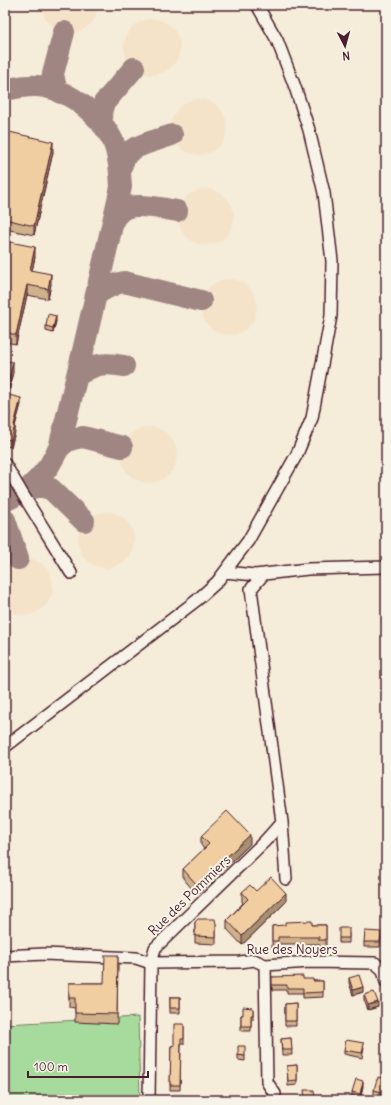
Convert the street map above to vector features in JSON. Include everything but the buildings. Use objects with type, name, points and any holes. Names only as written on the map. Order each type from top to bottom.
[{"type":"street","points":[[5,747],[197,600],[218,582],[248,541],[293,461],[312,418],[332,316],[332,261],[324,193],[309,130],[295,87],[277,40],[257,5]]},
{"type":"street","points":[[5,464],[71,573]]},
{"type":"street","points":[[225,572],[256,575],[308,569],[386,567]]},
{"type":"street","points":[[264,574],[251,589],[282,822],[286,879]]},
{"type":"street","name":"Rue des Pommiers","points":[[149,1100],[151,962],[155,948],[264,842],[282,822]]},
{"type":"street","name":"Rue des Noyers","points":[[5,956],[44,954],[136,958],[151,962],[218,963],[254,960],[265,965],[310,962],[375,963],[384,969],[386,982]]},
{"type":"street","points":[[265,965],[267,1082],[275,1094]]},
{"type":"shaded area","points":[[42,5],[98,6],[92,23],[75,33],[66,33],[57,30],[50,25],[44,17]]},
{"type":"shaded area","points":[[146,19],[158,19],[172,27],[180,41],[178,58],[172,67],[158,75],[146,75],[136,70],[129,63],[124,53],[124,41],[129,31],[136,24]]},
{"type":"shaded area","points":[[193,99],[205,99],[219,107],[227,121],[225,138],[219,147],[205,155],[193,155],[183,150],[176,143],[171,133],[171,121],[176,111],[183,104]]},
{"type":"shaded area","points":[[200,189],[212,189],[226,197],[234,211],[232,228],[226,237],[212,245],[200,245],[190,240],[183,233],[178,223],[178,211],[183,201],[190,194]]},
{"type":"shaded area","points":[[223,279],[235,279],[249,287],[257,301],[255,318],[249,327],[235,335],[223,335],[213,330],[206,323],[201,313],[201,301],[206,291],[213,284]]},
{"type":"shaded area","points":[[143,427],[155,427],[169,435],[177,449],[175,466],[169,475],[155,483],[143,483],[133,478],[126,471],[121,461],[121,449],[126,439],[133,432]]},
{"type":"shaded area","points":[[100,512],[112,512],[126,520],[134,534],[132,551],[126,560],[112,568],[100,568],[90,563],[83,556],[78,546],[78,534],[83,524],[90,517]]},
{"type":"shaded area","points":[[23,558],[33,559],[41,563],[48,570],[52,578],[53,588],[51,597],[46,605],[39,611],[30,615],[20,615],[5,607],[5,566],[14,560]]},
{"type":"green space","points":[[138,1017],[140,1100],[5,1100],[5,1024]]},
{"type":"taxiway","points":[[61,93],[56,88],[53,74],[64,32]]},
{"type":"taxiway","points":[[102,124],[101,113],[104,103],[134,68]]},
{"type":"taxiway","points":[[5,90],[30,86],[45,87],[65,94],[85,107],[102,123],[113,141],[120,169],[121,187],[59,448],[49,466],[28,489],[5,501]]},
{"type":"taxiway","points":[[120,170],[125,157],[132,150],[172,135]]},
{"type":"taxiway","points":[[114,218],[126,208],[137,206],[177,211]]},
{"type":"taxiway","points":[[97,294],[110,286],[124,282],[201,301]]},
{"type":"taxiway","points":[[77,376],[99,365],[110,364],[124,366]]},
{"type":"taxiway","points":[[59,448],[66,442],[83,437],[122,447]]},
{"type":"taxiway","points":[[28,489],[36,487],[51,489],[84,521]]},
{"type":"taxiway","points":[[5,520],[18,559]]}]
